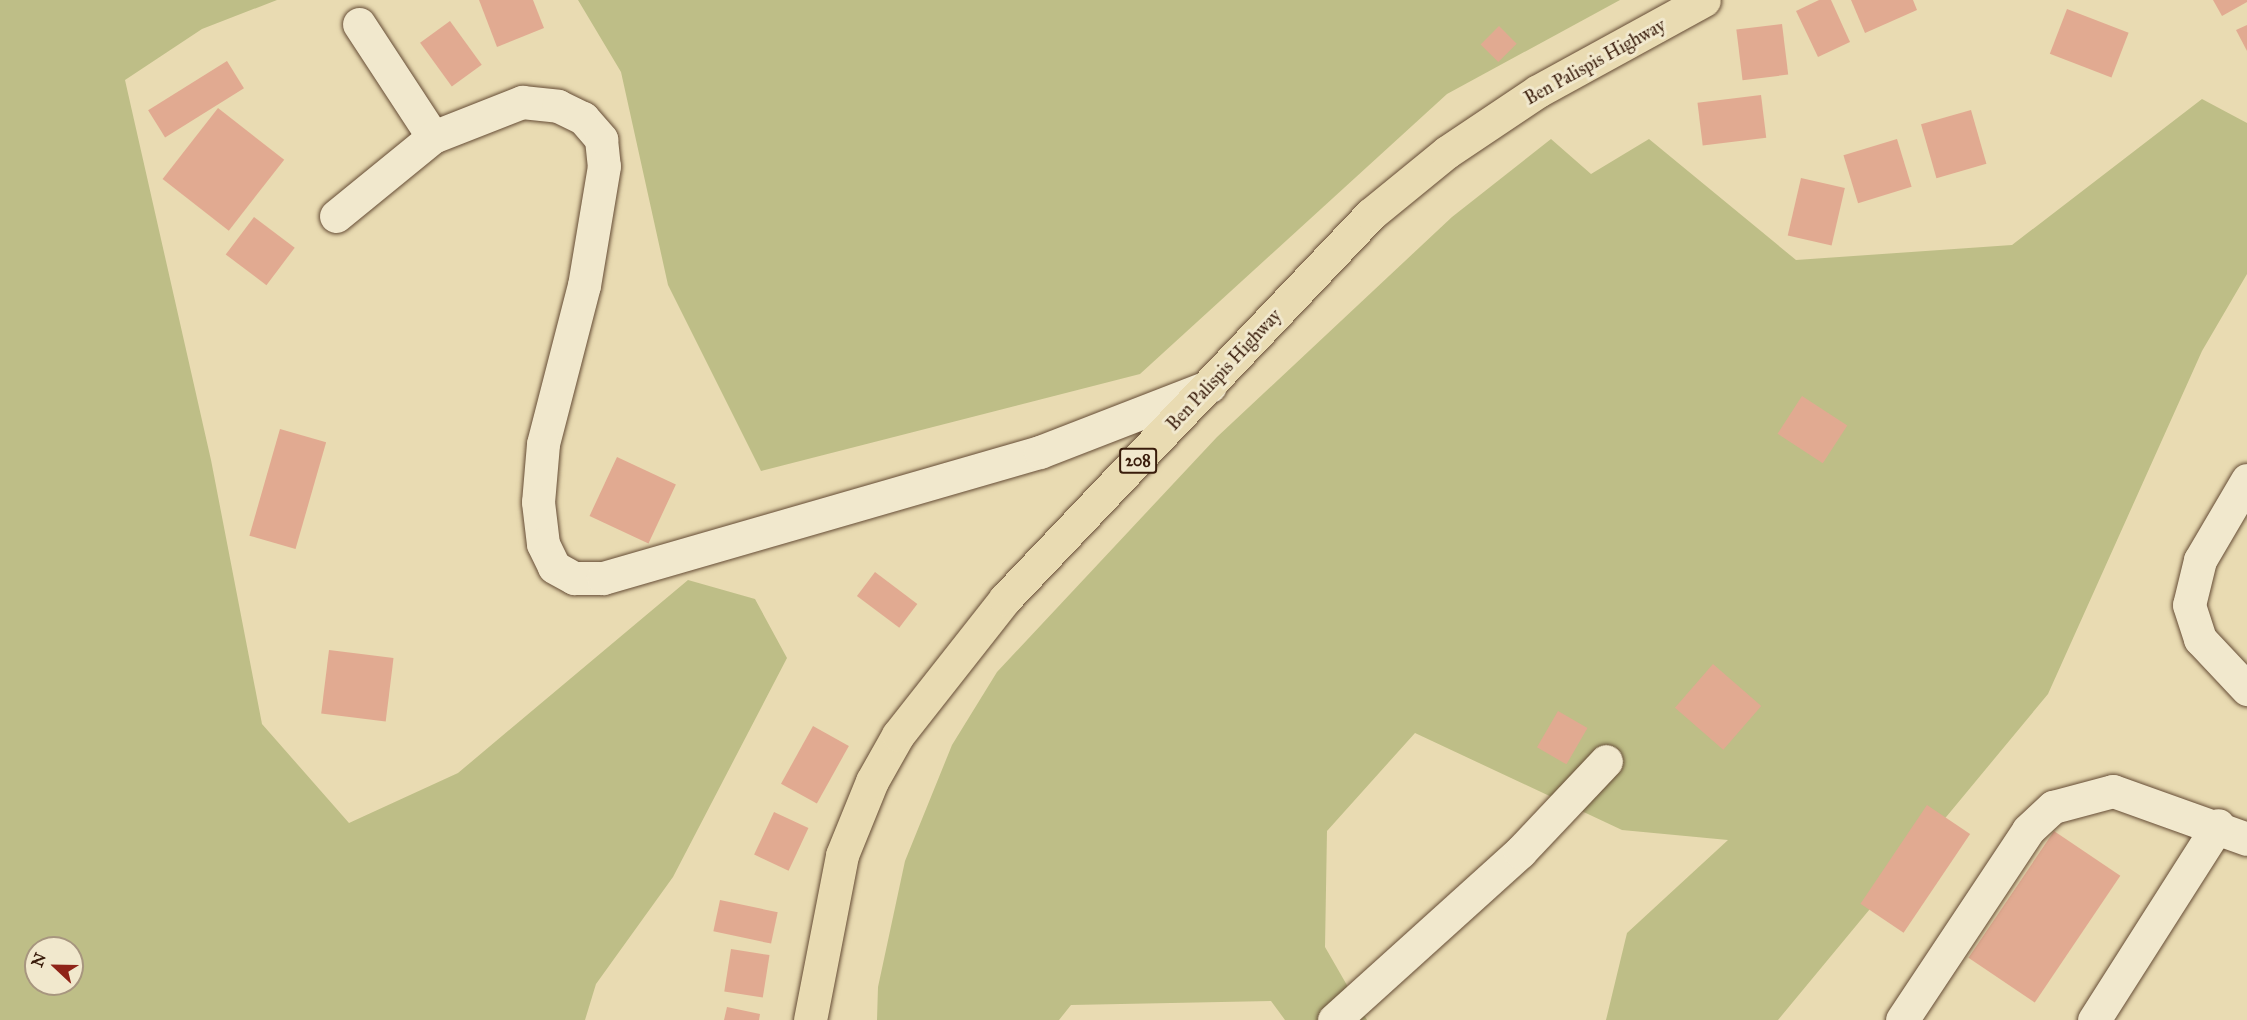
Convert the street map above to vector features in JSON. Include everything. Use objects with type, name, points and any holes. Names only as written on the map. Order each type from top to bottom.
[{"type":"main road","name":"Ben Palispis Highway","points":[[810,1020],[842,855],[872,781],[898,735],[1005,599],[1371,214],[1447,152],[1538,91],[1704,0]]},
{"type":"street","points":[[359,24],[434,137]]},
{"type":"street","points":[[336,216],[434,137],[522,102],[558,106],[583,118],[601,139],[604,166],[584,285],[543,444],[538,501],[543,544],[554,567],[574,578],[603,578],[1040,452],[1209,386]]},
{"type":"street","points":[[2247,480],[2200,560],[2189,605],[2200,639],[2247,688]]},
{"type":"street","points":[[1334,1020],[1520,852],[1606,761]]},
{"type":"street","points":[[1902,1020],[2028,830],[2053,807],[2113,791],[2217,825],[2247,839]]},
{"type":"street","points":[[2094,1020],[2217,825]]},
{"type":"green space","points":[[0,0],[277,0],[202,29],[125,80],[211,460],[262,724],[349,823],[458,773],[688,580],[755,599],[787,658],[673,877],[596,984],[585,1020],[0,1020]]},
{"type":"green space","points":[[578,0],[1620,0],[1447,94],[1140,374],[761,471],[668,285],[621,72]]},
{"type":"green space","points":[[2202,99],[2247,123],[2247,274],[2202,351],[2048,694],[1778,1020],[1606,1020],[1627,933],[1728,840],[1622,830],[1415,733],[1327,831],[1325,947],[1367,1020],[1285,1020],[1271,1001],[1071,1005],[1059,1020],[877,1020],[878,987],[905,861],[952,745],[997,672],[1217,437],[1452,217],[1551,139],[1591,174],[1649,139],[1796,260],[2012,245]]},
{"type":"building","points":[[479,0],[533,0],[544,28],[497,47]]},
{"type":"building","points":[[1819,0],[1831,0],[1850,42],[1818,57],[1796,11]]},
{"type":"building","points":[[1851,0],[1913,0],[1917,10],[1865,33]]},
{"type":"building","points":[[2213,0],[2247,0],[2247,2],[2222,16]]},
{"type":"building","points":[[2067,9],[2129,33],[2111,77],[2050,54]]},
{"type":"building","points":[[450,21],[482,65],[452,86],[420,43]]},
{"type":"building","points":[[1782,24],[1788,75],[1743,80],[1736,30]]},
{"type":"building","points":[[2247,25],[2247,51],[2236,30]]},
{"type":"building","points":[[1499,26],[1517,44],[1498,62],[1481,44]]},
{"type":"building","points":[[227,61],[244,88],[165,137],[148,110]]},
{"type":"building","points":[[1761,95],[1766,138],[1703,145],[1697,103]]},
{"type":"building","points":[[218,108],[284,160],[229,231],[163,179]]},
{"type":"building","points":[[1971,110],[1986,164],[1936,178],[1921,124]]},
{"type":"building","points":[[1897,139],[1912,187],[1858,203],[1843,155]]},
{"type":"building","points":[[1801,178],[1845,188],[1832,246],[1788,235]]},
{"type":"building","points":[[254,217],[295,248],[266,285],[226,255]]},
{"type":"building","points":[[1802,396],[1847,425],[1823,463],[1777,434]]},
{"type":"building","points":[[280,429],[326,442],[296,549],[249,536]]},
{"type":"building","points":[[617,457],[676,484],[648,543],[590,516]]},
{"type":"building","points":[[875,572],[917,604],[899,628],[857,596]]},
{"type":"building","points":[[329,650],[394,658],[386,721],[321,714]]},
{"type":"building","points":[[1713,664],[1761,706],[1723,750],[1675,708]]},
{"type":"building","points":[[1558,711],[1587,728],[1566,764],[1537,747]]},
{"type":"building","points":[[813,726],[849,746],[817,804],[781,784]]},
{"type":"building","points":[[1927,805],[1970,834],[1904,933],[1860,904]]},
{"type":"building","points":[[774,812],[808,828],[789,871],[754,855]]},
{"type":"building","points":[[2054,831],[2120,876],[2035,1003],[1968,958]]},
{"type":"building","points":[[720,900],[778,912],[771,944],[713,931]]},
{"type":"building","points":[[731,949],[770,955],[763,998],[724,991]]},
{"type":"building","points":[[727,1007],[760,1014],[759,1020],[724,1020]]}]
